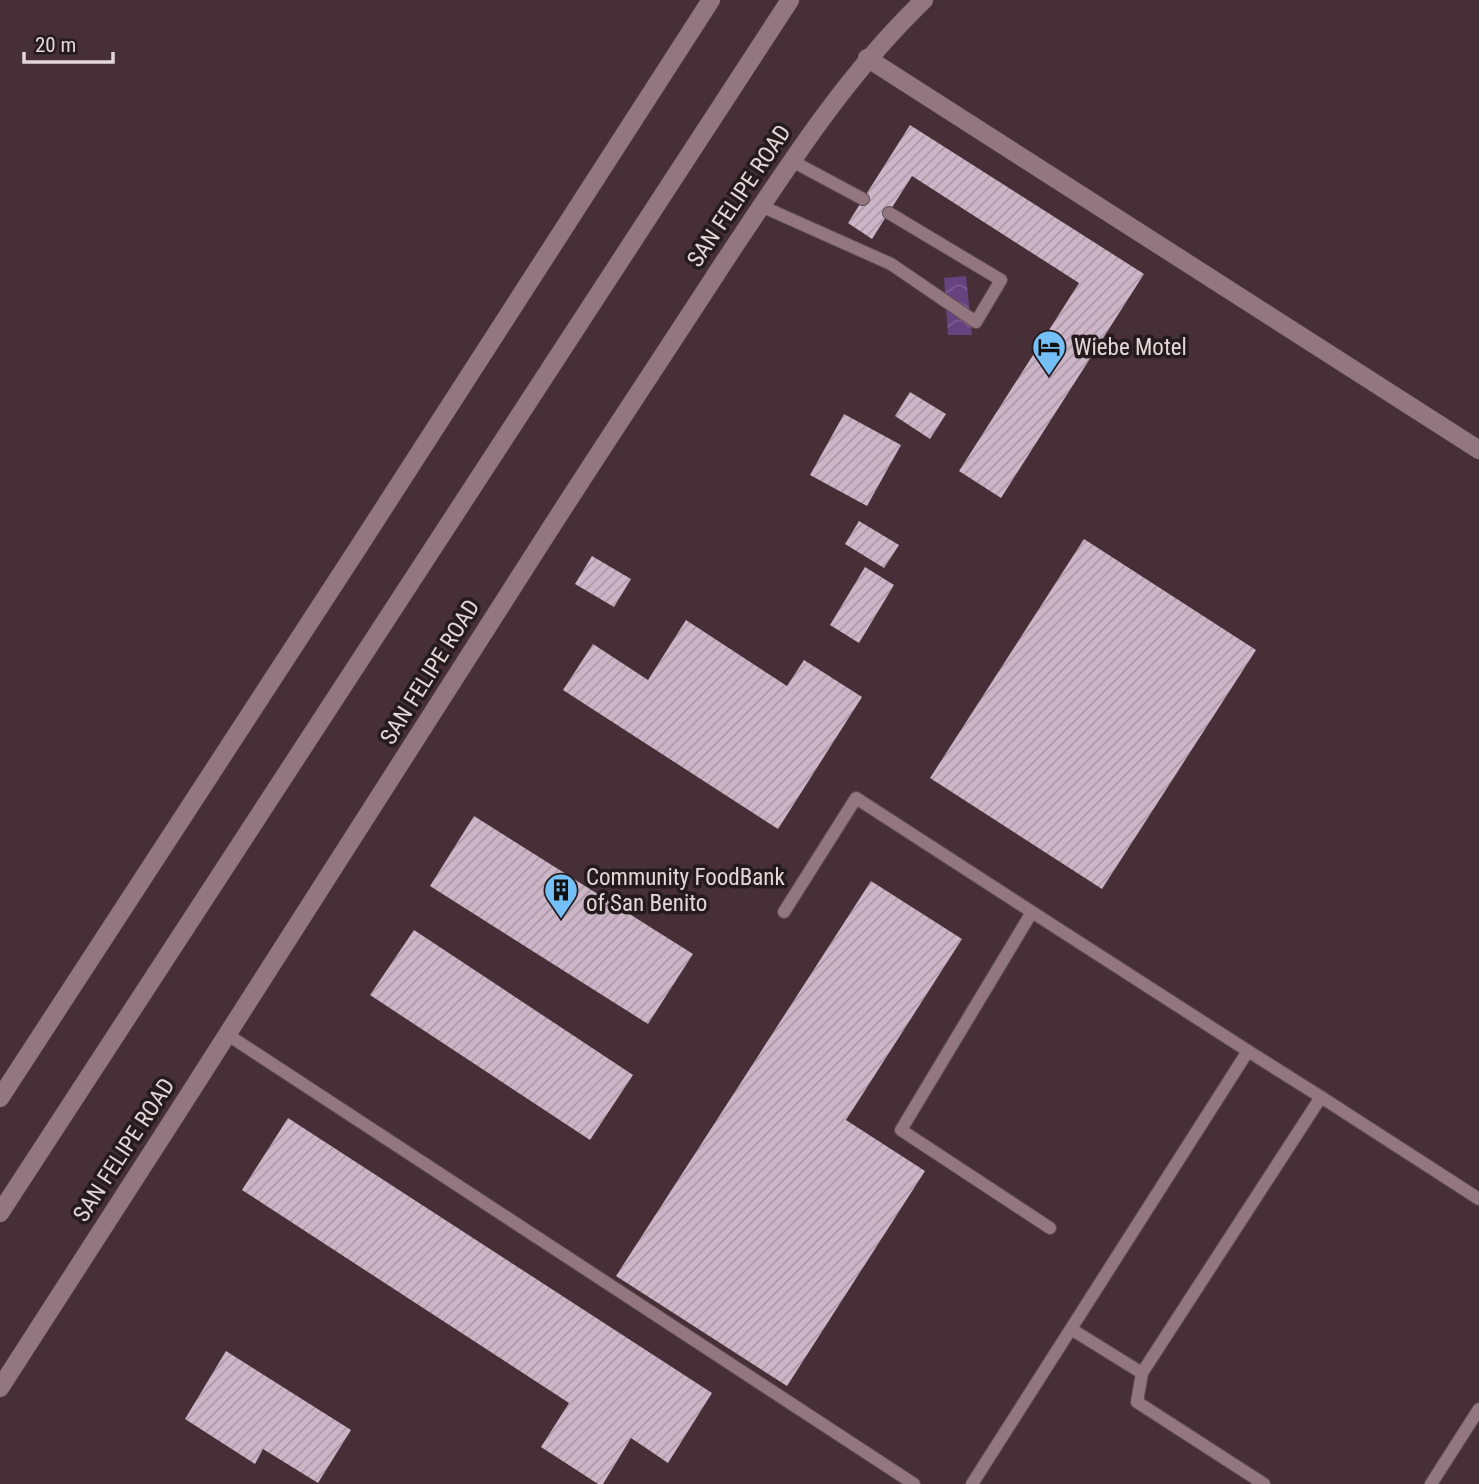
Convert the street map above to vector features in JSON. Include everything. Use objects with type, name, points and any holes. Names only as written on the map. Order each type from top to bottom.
[{"type":"main road","points":[[0,1098],[710,0]]},
{"type":"main road","points":[[0,1213],[790,0]]},
{"type":"main road","name":"SAN FELIPE ROAD","points":[[0,1388],[598,453],[761,206],[867,58],[924,0]]},
{"type":"main road","points":[[867,58],[1479,450]]},
{"type":"lane","points":[[792,161],[863,199]]},
{"type":"lane","points":[[761,206],[891,264],[976,323],[1001,280],[889,213]]},
{"type":"lane","points":[[784,912],[856,798],[1479,1199]]},
{"type":"lane","points":[[1032,912],[901,1130],[1050,1228]]},
{"type":"lane","points":[[228,1035],[914,1484]]},
{"type":"lane","points":[[971,1484],[1248,1051]]},
{"type":"lane","points":[[1264,1484],[1137,1402],[1142,1373],[1321,1097]]},
{"type":"lane","points":[[1071,1329],[1142,1373]]},
{"type":"lane","points":[[1431,1484],[1479,1409]]},
{"type":"water","points":[[966,276],[972,335],[948,335],[944,278]]},
{"type":"building","name":"Wiebe Motel","points":[[910,125],[1144,274],[1001,498],[959,471],[1079,283],[912,176],[872,239],[848,223]]},
{"type":"building","points":[[910,392],[946,414],[930,439],[895,416]]},
{"type":"building","points":[[844,414],[901,445],[867,506],[810,475]]},
{"type":"building","points":[[859,521],[899,545],[884,568],[845,544]]},
{"type":"building","points":[[1084,539],[1256,650],[1102,889],[930,778]]},
{"type":"building","points":[[592,556],[631,579],[614,607],[575,584]]},
{"type":"building","points":[[865,567],[894,585],[859,643],[830,625]]},
{"type":"building","points":[[686,620],[787,686],[804,660],[862,697],[778,829],[563,690],[593,644],[648,680]]},
{"type":"building","name":"Community FoodBank of San Benito","points":[[474,816],[693,954],[648,1024],[430,886]]},
{"type":"building","points":[[871,881],[962,939],[846,1120],[925,1171],[787,1386],[616,1276]]},
{"type":"building","points":[[414,930],[633,1075],[590,1140],[370,995]]},
{"type":"building","points":[[288,1118],[712,1393],[668,1463],[631,1438],[603,1484],[598,1484],[541,1447],[569,1403],[242,1190]]},
{"type":"building","points":[[226,1351],[351,1430],[318,1483],[263,1449],[255,1464],[185,1419]]},
{"type":"place","name":"Wiebe Motel","points":[[1049,377]]},
{"type":"place","name":"Community FoodBank of San Benito","points":[[561,920]]}]
